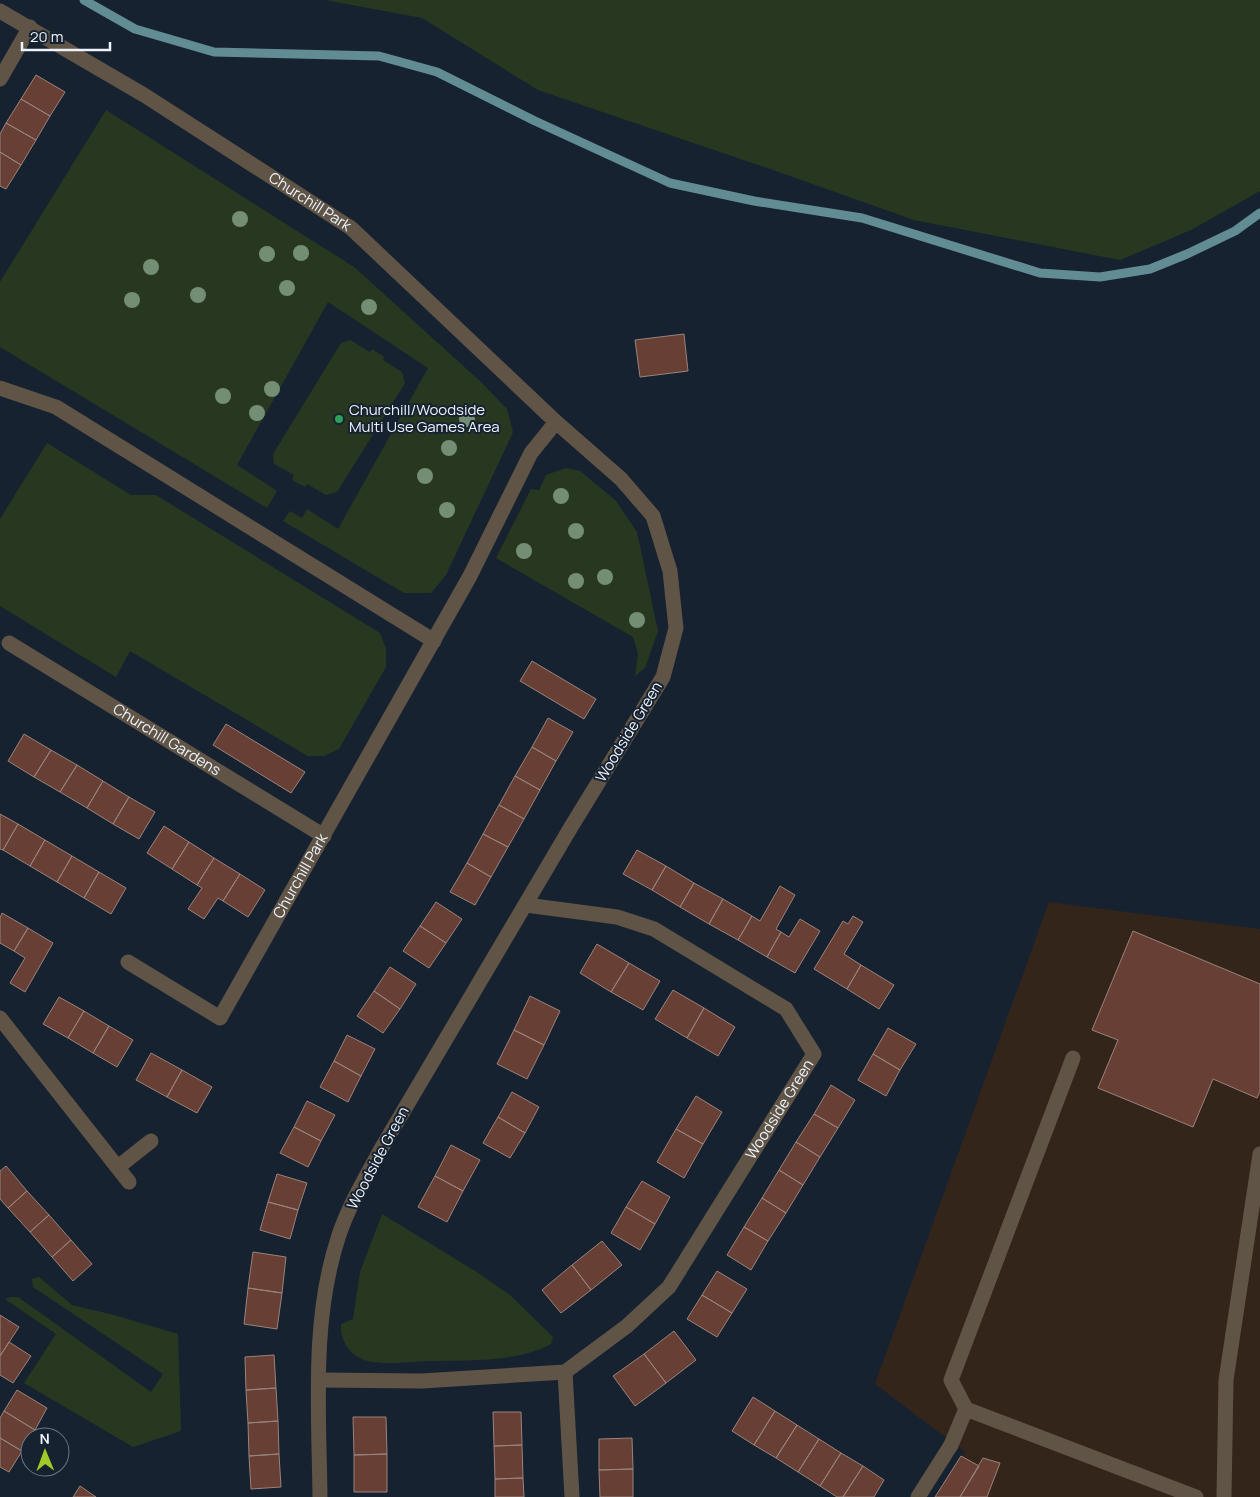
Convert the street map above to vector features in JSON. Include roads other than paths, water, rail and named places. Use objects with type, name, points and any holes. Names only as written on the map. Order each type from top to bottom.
[{"type":"street","name":"Churchill Park","points":[[0,10],[144,95],[351,228],[556,422],[621,479],[653,516]]},
{"type":"street","points":[[0,79],[30,27]]},
{"type":"street","points":[[0,388],[56,407],[434,641]]},
{"type":"street","name":"Churchill Park","points":[[128,962],[220,1018],[470,576],[531,453],[556,422]]},
{"type":"street","name":"Woodside Green","points":[[320,1497],[319,1380],[324,1296],[339,1235],[381,1149],[663,677],[676,628],[670,571],[653,516]]},
{"type":"street","name":"Churchill Gardens","points":[[9,643],[324,836]]},
{"type":"street","name":"Woodside Green","points":[[526,905],[618,917],[654,929],[786,1009],[814,1054],[669,1287],[626,1326],[565,1372]]},
{"type":"street","points":[[0,1018],[129,1182]]},
{"type":"street","points":[[1073,1058],[951,1380],[966,1410],[1196,1497]]},
{"type":"street","points":[[118,1167],[151,1141]]},
{"type":"street","points":[[1224,1497],[1226,1380],[1260,1154]]},
{"type":"street","points":[[319,1380],[422,1381],[565,1372],[572,1497]]},
{"type":"street","points":[[918,1497],[951,1445],[966,1410]]},
{"type":"waterway","points":[[84,0],[135,29],[214,52],[379,56],[437,72],[535,121],[670,183],[754,201],[862,218],[1040,273],[1100,277],[1150,269],[1235,231],[1260,213]]},
{"type":"place","name":"Churchill/Woodside Multi Use Games Area","points":[[339,419]]}]
